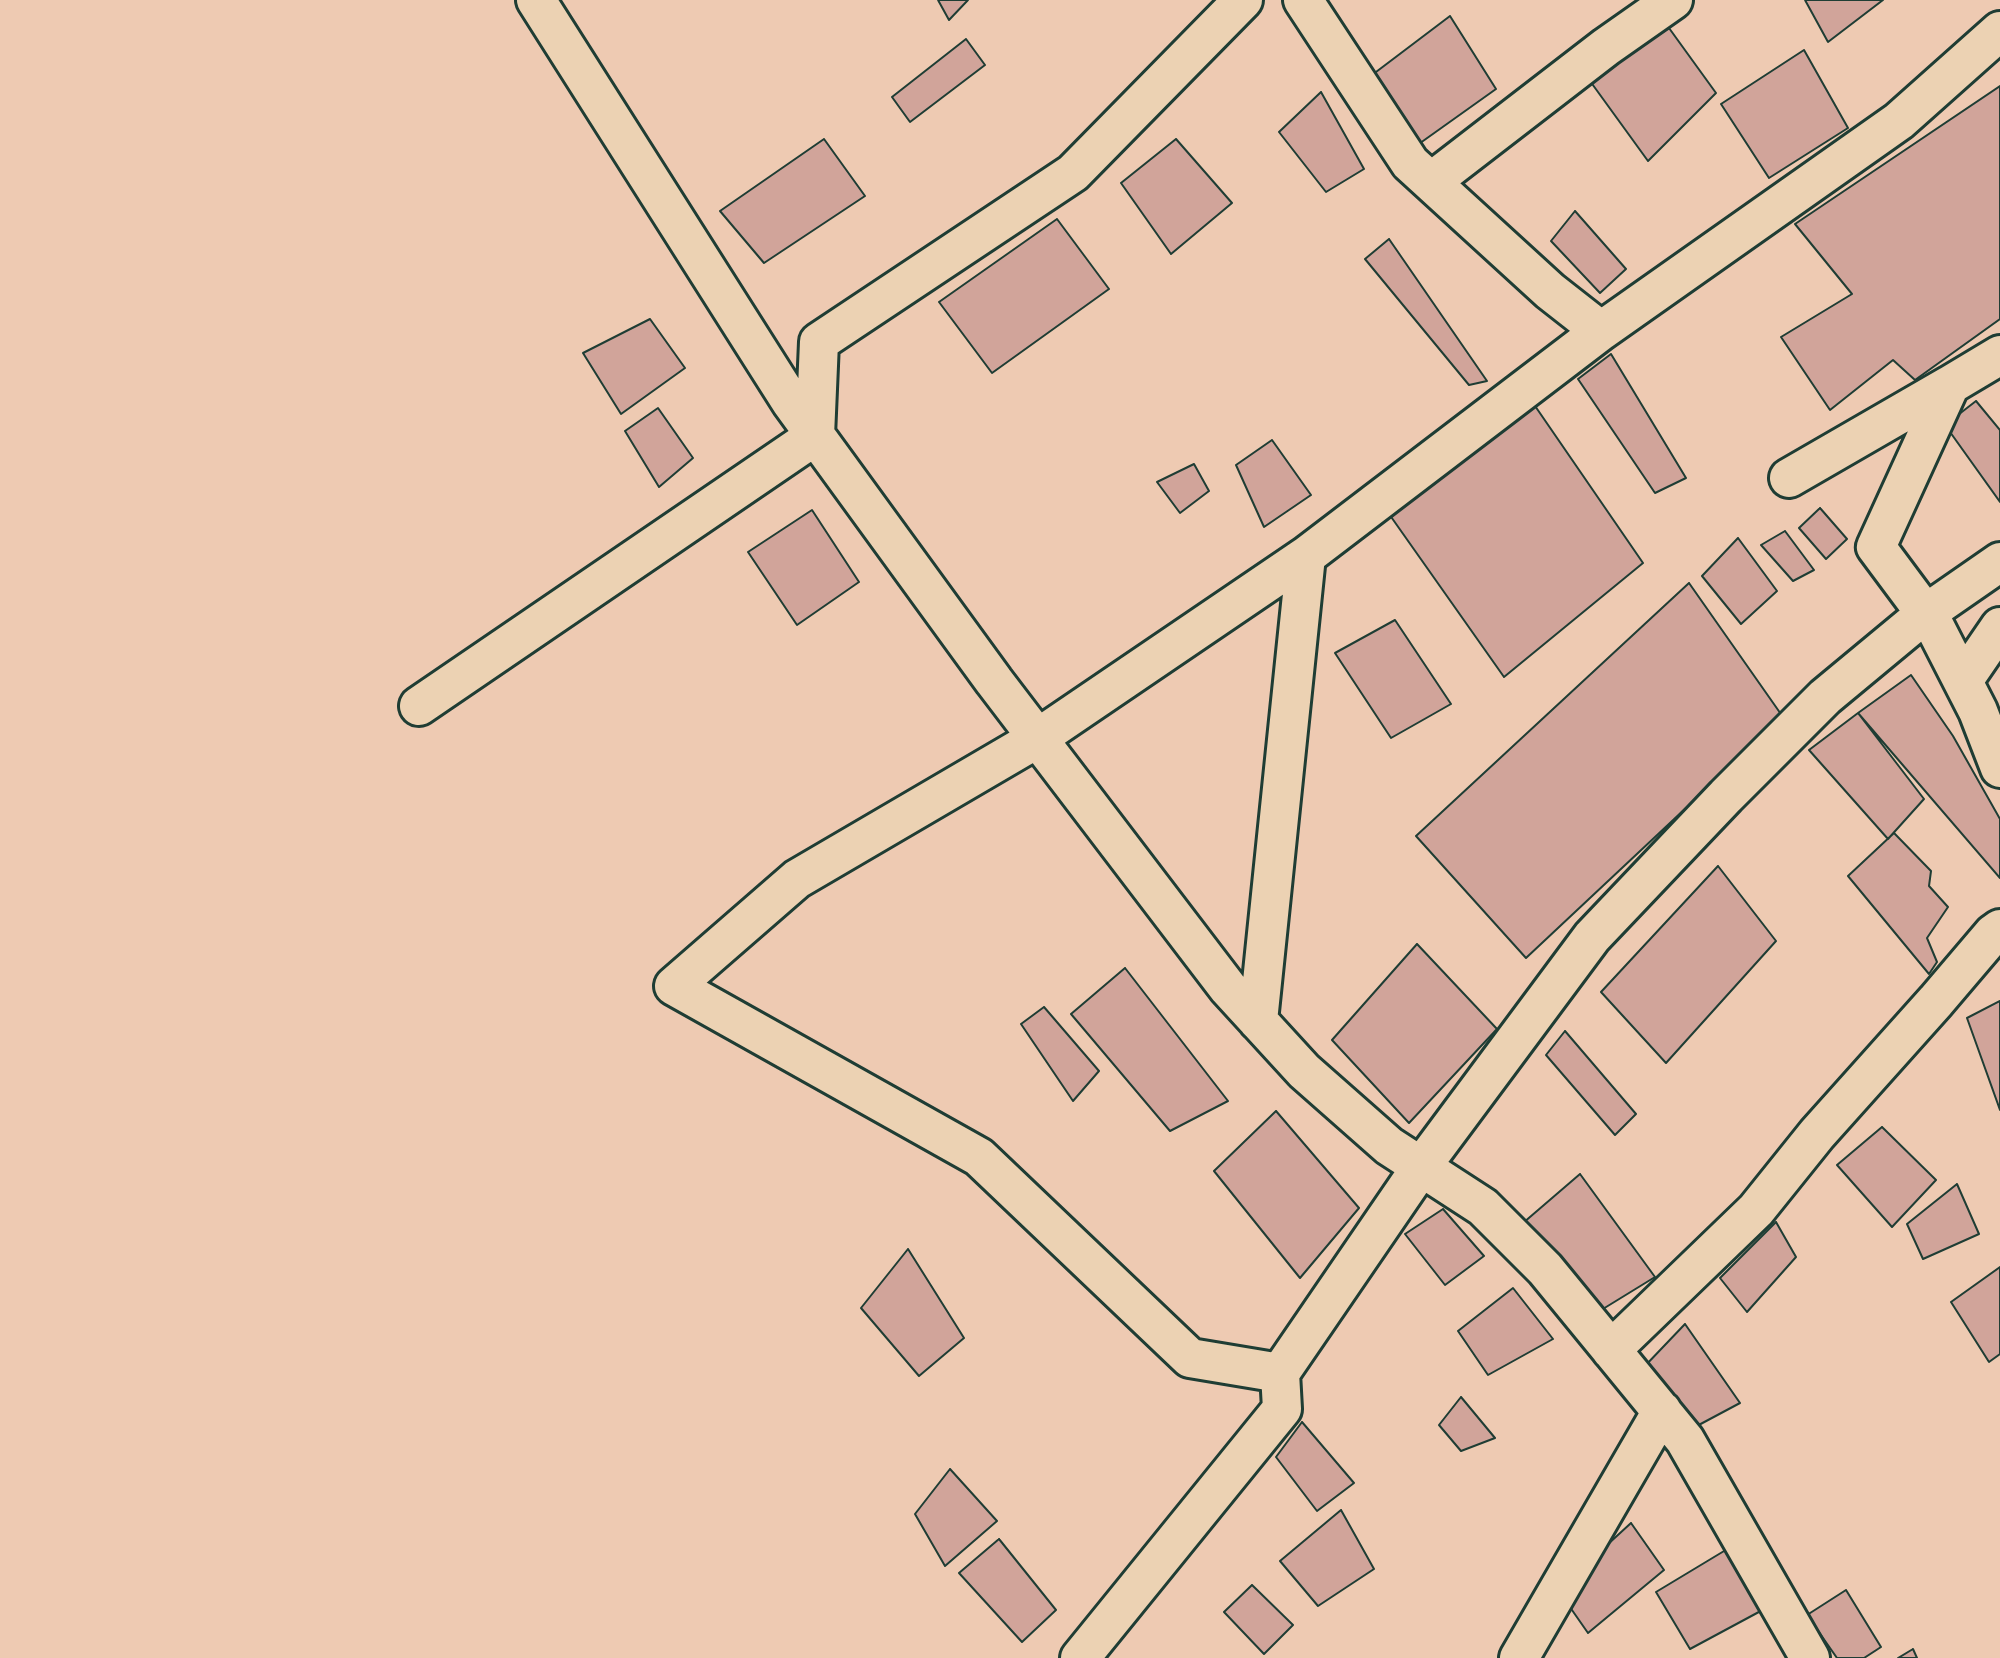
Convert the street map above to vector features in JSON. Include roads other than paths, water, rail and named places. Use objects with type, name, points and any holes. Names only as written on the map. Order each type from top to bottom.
[{"type":"street","points":[[536,0],[791,402],[993,681],[1228,988],[1314,1080],[1389,1146],[1483,1207],[1545,1269],[1685,1440],[1810,1658]]},
{"type":"street","points":[[815,436],[819,342],[1073,173],[1243,0]]},
{"type":"street","points":[[1303,0],[1410,163],[1550,292],[1601,331]]},
{"type":"street","points":[[1431,181],[1606,47],[1673,0]]},
{"type":"street","points":[[1991,0],[2000,12]]},
{"type":"street","points":[[1280,1373],[1190,1358],[979,1157],[674,986],[797,878],[1038,738],[1306,556],[1601,331],[1899,121],[2000,31]]},
{"type":"street","points":[[1789,478],[2000,355]]},
{"type":"street","points":[[1951,385],[1876,547],[1934,625],[1978,711],[2000,768]]},
{"type":"street","points":[[419,706],[815,436]]},
{"type":"street","points":[[1258,1021],[1306,556]]},
{"type":"street","points":[[1080,1658],[1282,1409],[1280,1373],[1421,1167],[1592,937],[1825,697],[1925,614],[2000,562]]},
{"type":"street","points":[[1962,681],[2000,628]]},
{"type":"street","points":[[1611,1350],[1756,1210],[1817,1133],[2000,929]]},
{"type":"street","points":[[1519,1658],[1662,1411]]}]
